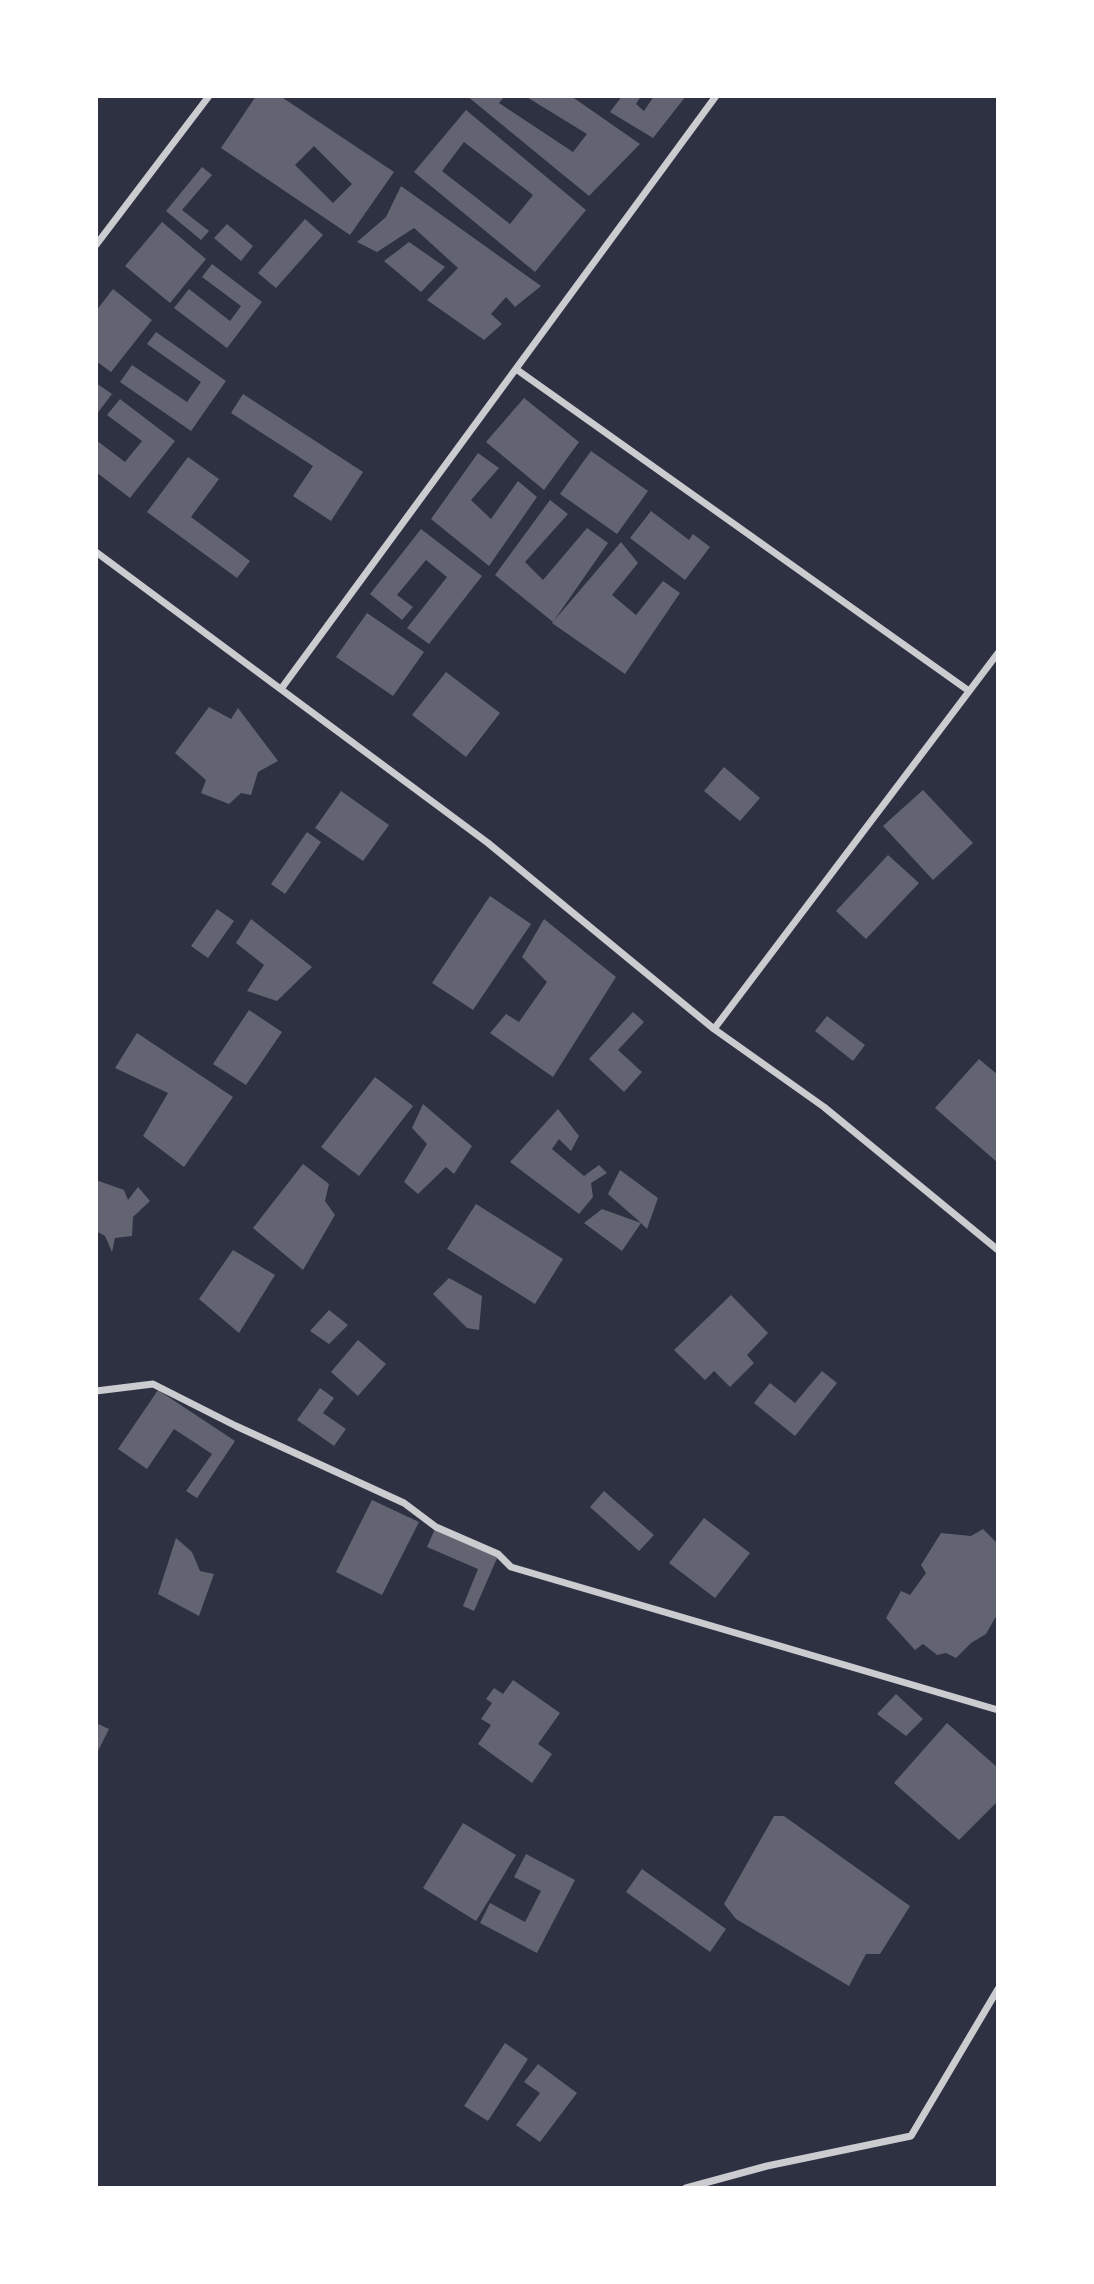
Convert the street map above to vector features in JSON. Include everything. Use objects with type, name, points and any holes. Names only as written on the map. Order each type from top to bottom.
[{"type":"street","points":[[96,245],[209,96]]},
{"type":"street","points":[[281,689],[716,96]]},
{"type":"street","points":[[516,369],[969,691]]},
{"type":"street","points":[[96,552],[488,843],[714,1030],[824,1107],[998,1250]]},
{"type":"street","points":[[714,1030],[998,653]]},
{"type":"street","points":[[96,1391],[153,1384],[236,1426],[404,1503],[436,1527],[498,1554],[512,1567],[998,1710]]},
{"type":"street","points":[[686,2188],[767,2166],[911,2136],[998,1989]]},
{"type":"building","points":[[256,96],[280,96],[394,172],[350,235],[221,148]],"holes":[[[314,146],[352,184],[333,203],[295,165]]]},
{"type":"building","points":[[467,96],[505,96],[499,103],[573,152],[587,134],[525,96],[571,96],[640,144],[589,196]]},
{"type":"building","points":[[622,96],[641,96],[636,104],[644,111],[654,96],[686,96],[653,138],[610,112]]},
{"type":"building","points":[[466,110],[586,210],[535,272],[414,172]],"holes":[[[464,142],[533,195],[510,224],[442,171]]]},
{"type":"building","points":[[202,167],[212,175],[182,210],[209,231],[201,240],[166,211]]},
{"type":"building","points":[[401,186],[541,286],[515,307],[506,297],[491,314],[502,324],[484,340],[427,300],[458,268],[414,228],[377,252],[357,242],[386,217]]},
{"type":"building","points":[[305,219],[323,235],[276,288],[258,273]]},
{"type":"building","points":[[162,222],[206,259],[170,303],[125,266]]},
{"type":"building","points":[[227,224],[253,246],[241,261],[214,238]]},
{"type":"building","points":[[409,242],[445,267],[421,292],[384,261]]},
{"type":"building","points":[[212,264],[262,302],[227,348],[174,308],[189,289],[230,321],[241,306],[202,277]]},
{"type":"building","points":[[113,289],[152,320],[111,372],[96,361],[96,311]]},
{"type":"building","points":[[156,332],[226,381],[191,431],[120,382],[132,365],[187,402],[201,382],[147,344]]},
{"type":"building","points":[[96,383],[112,394],[96,415]]},
{"type":"building","points":[[243,394],[363,472],[331,521],[293,496],[313,466],[231,413]]},
{"type":"building","points":[[524,398],[579,442],[544,490],[486,442]]},
{"type":"building","points":[[120,399],[175,441],[130,498],[96,472],[96,440],[125,462],[142,441],[107,415]]},
{"type":"building","points":[[591,451],[648,491],[617,534],[560,494]]},
{"type":"building","points":[[478,453],[499,468],[471,500],[491,519],[518,481],[537,497],[489,566],[431,519]]},
{"type":"building","points":[[188,457],[219,479],[191,517],[250,561],[237,578],[147,512]]},
{"type":"building","points":[[550,500],[568,514],[525,562],[543,580],[587,528],[608,543],[553,622],[495,575]]},
{"type":"building","points":[[651,511],[689,540],[693,534],[710,547],[685,580],[630,538]]},
{"type":"building","points":[[421,529],[482,576],[429,644],[407,628],[447,577],[426,560],[397,595],[413,607],[402,620],[370,594]]},
{"type":"building","points":[[621,542],[638,563],[612,595],[636,615],[663,581],[680,593],[625,674],[552,623]]},
{"type":"building","points":[[367,613],[424,652],[393,696],[336,657]]},
{"type":"building","points":[[446,672],[500,713],[466,757],[412,715]]},
{"type":"building","points":[[209,707],[231,719],[238,708],[278,761],[258,772],[251,795],[241,793],[229,804],[201,793],[206,780],[175,753]]},
{"type":"building","points":[[724,767],[760,798],[740,821],[704,791]]},
{"type":"building","points":[[923,790],[973,843],[933,880],[883,826]]},
{"type":"building","points":[[341,791],[389,825],[363,861],[315,828]]},
{"type":"building","points":[[307,832],[321,842],[285,894],[271,884]]},
{"type":"building","points":[[888,855],[919,883],[866,939],[836,911]]},
{"type":"building","points":[[490,896],[531,924],[473,1010],[432,983]]},
{"type":"building","points":[[217,909],[234,921],[208,958],[191,946]]},
{"type":"building","points":[[251,919],[312,967],[277,1001],[247,991],[264,965],[236,943]]},
{"type":"building","points":[[544,919],[616,977],[553,1077],[490,1033],[506,1014],[519,1022],[547,982],[522,957]]},
{"type":"building","points":[[249,1010],[282,1032],[246,1085],[213,1064]]},
{"type":"building","points":[[633,1012],[644,1022],[618,1050],[642,1072],[624,1092],[589,1059]]},
{"type":"building","points":[[827,1016],[865,1045],[853,1061],[815,1031]]},
{"type":"building","points":[[137,1033],[233,1097],[184,1167],[143,1136],[168,1093],[115,1068]]},
{"type":"building","points":[[979,1059],[998,1075],[998,1163],[935,1108]]},
{"type":"building","points":[[375,1077],[413,1106],[359,1176],[321,1147]]},
{"type":"building","points":[[423,1104],[472,1146],[454,1174],[446,1167],[418,1194],[404,1182],[427,1144],[412,1128]]},
{"type":"building","points":[[558,1109],[579,1136],[571,1151],[559,1139],[552,1149],[584,1176],[599,1165],[607,1173],[591,1183],[593,1197],[579,1214],[510,1162]]},
{"type":"building","points":[[303,1164],[329,1184],[325,1201],[335,1215],[303,1270],[253,1228]]},
{"type":"building","points":[[620,1170],[658,1198],[647,1229],[608,1194]]},
{"type":"building","points":[[96,1180],[124,1190],[128,1200],[138,1187],[150,1201],[133,1217],[132,1236],[115,1238],[112,1252],[105,1236],[96,1231]]},
{"type":"building","points":[[476,1204],[563,1259],[535,1304],[447,1249]]},
{"type":"building","points":[[602,1209],[641,1223],[622,1251],[584,1223]]},
{"type":"building","points":[[233,1250],[275,1275],[239,1333],[199,1299]]},
{"type":"building","points":[[449,1278],[482,1296],[479,1330],[467,1328],[433,1294]]},
{"type":"building","points":[[731,1295],[768,1333],[747,1355],[754,1363],[730,1387],[714,1371],[705,1380],[674,1350]]},
{"type":"building","points":[[329,1310],[348,1325],[329,1344],[310,1331]]},
{"type":"building","points":[[358,1340],[386,1364],[358,1396],[331,1372]]},
{"type":"building","points":[[822,1371],[837,1383],[795,1436],[754,1403],[770,1383],[795,1403]]},
{"type":"building","points":[[320,1388],[334,1398],[323,1413],[346,1429],[334,1446],[297,1420]]},
{"type":"building","points":[[158,1390],[235,1441],[197,1498],[186,1491],[212,1454],[174,1429],[147,1469],[118,1449]]},
{"type":"building","points":[[604,1491],[654,1535],[639,1551],[590,1507]]},
{"type":"building","points":[[372,1500],[419,1522],[382,1595],[336,1572]]},
{"type":"building","points":[[704,1518],[750,1553],[715,1598],[669,1563]]},
{"type":"building","points":[[435,1529],[498,1556],[474,1611],[463,1606],[478,1569],[427,1547]]},
{"type":"building","points":[[983,1529],[998,1544],[998,1613],[986,1634],[971,1643],[956,1658],[946,1653],[937,1655],[923,1644],[915,1650],[886,1618],[901,1591],[910,1595],[926,1573],[921,1565],[941,1533],[971,1536]]},
{"type":"building","points":[[176,1538],[192,1552],[200,1571],[214,1574],[199,1616],[158,1594]]},
{"type":"building","points":[[513,1680],[560,1713],[538,1744],[552,1754],[532,1783],[478,1744],[491,1725],[481,1719],[492,1703],[486,1699],[494,1688],[503,1694]]},
{"type":"building","points":[[896,1694],[923,1719],[906,1736],[877,1714]]},
{"type":"building","points":[[96,1723],[109,1729],[98,1751],[96,1750]]},
{"type":"building","points":[[947,1723],[998,1768],[998,1801],[959,1840],[894,1783]]},
{"type":"building","points":[[774,1816],[784,1816],[910,1906],[880,1954],[866,1954],[849,1986],[736,1919],[724,1904]]},
{"type":"building","points":[[463,1823],[516,1855],[476,1921],[423,1888]]},
{"type":"building","points":[[526,1854],[575,1880],[537,1953],[480,1923],[490,1903],[525,1922],[541,1891],[514,1877]]},
{"type":"building","points":[[642,1869],[726,1929],[710,1952],[626,1892]]},
{"type":"building","points":[[505,2043],[528,2059],[488,2121],[464,2106]]},
{"type":"building","points":[[538,2064],[577,2093],[540,2142],[516,2125],[540,2093],[524,2082]]}]
